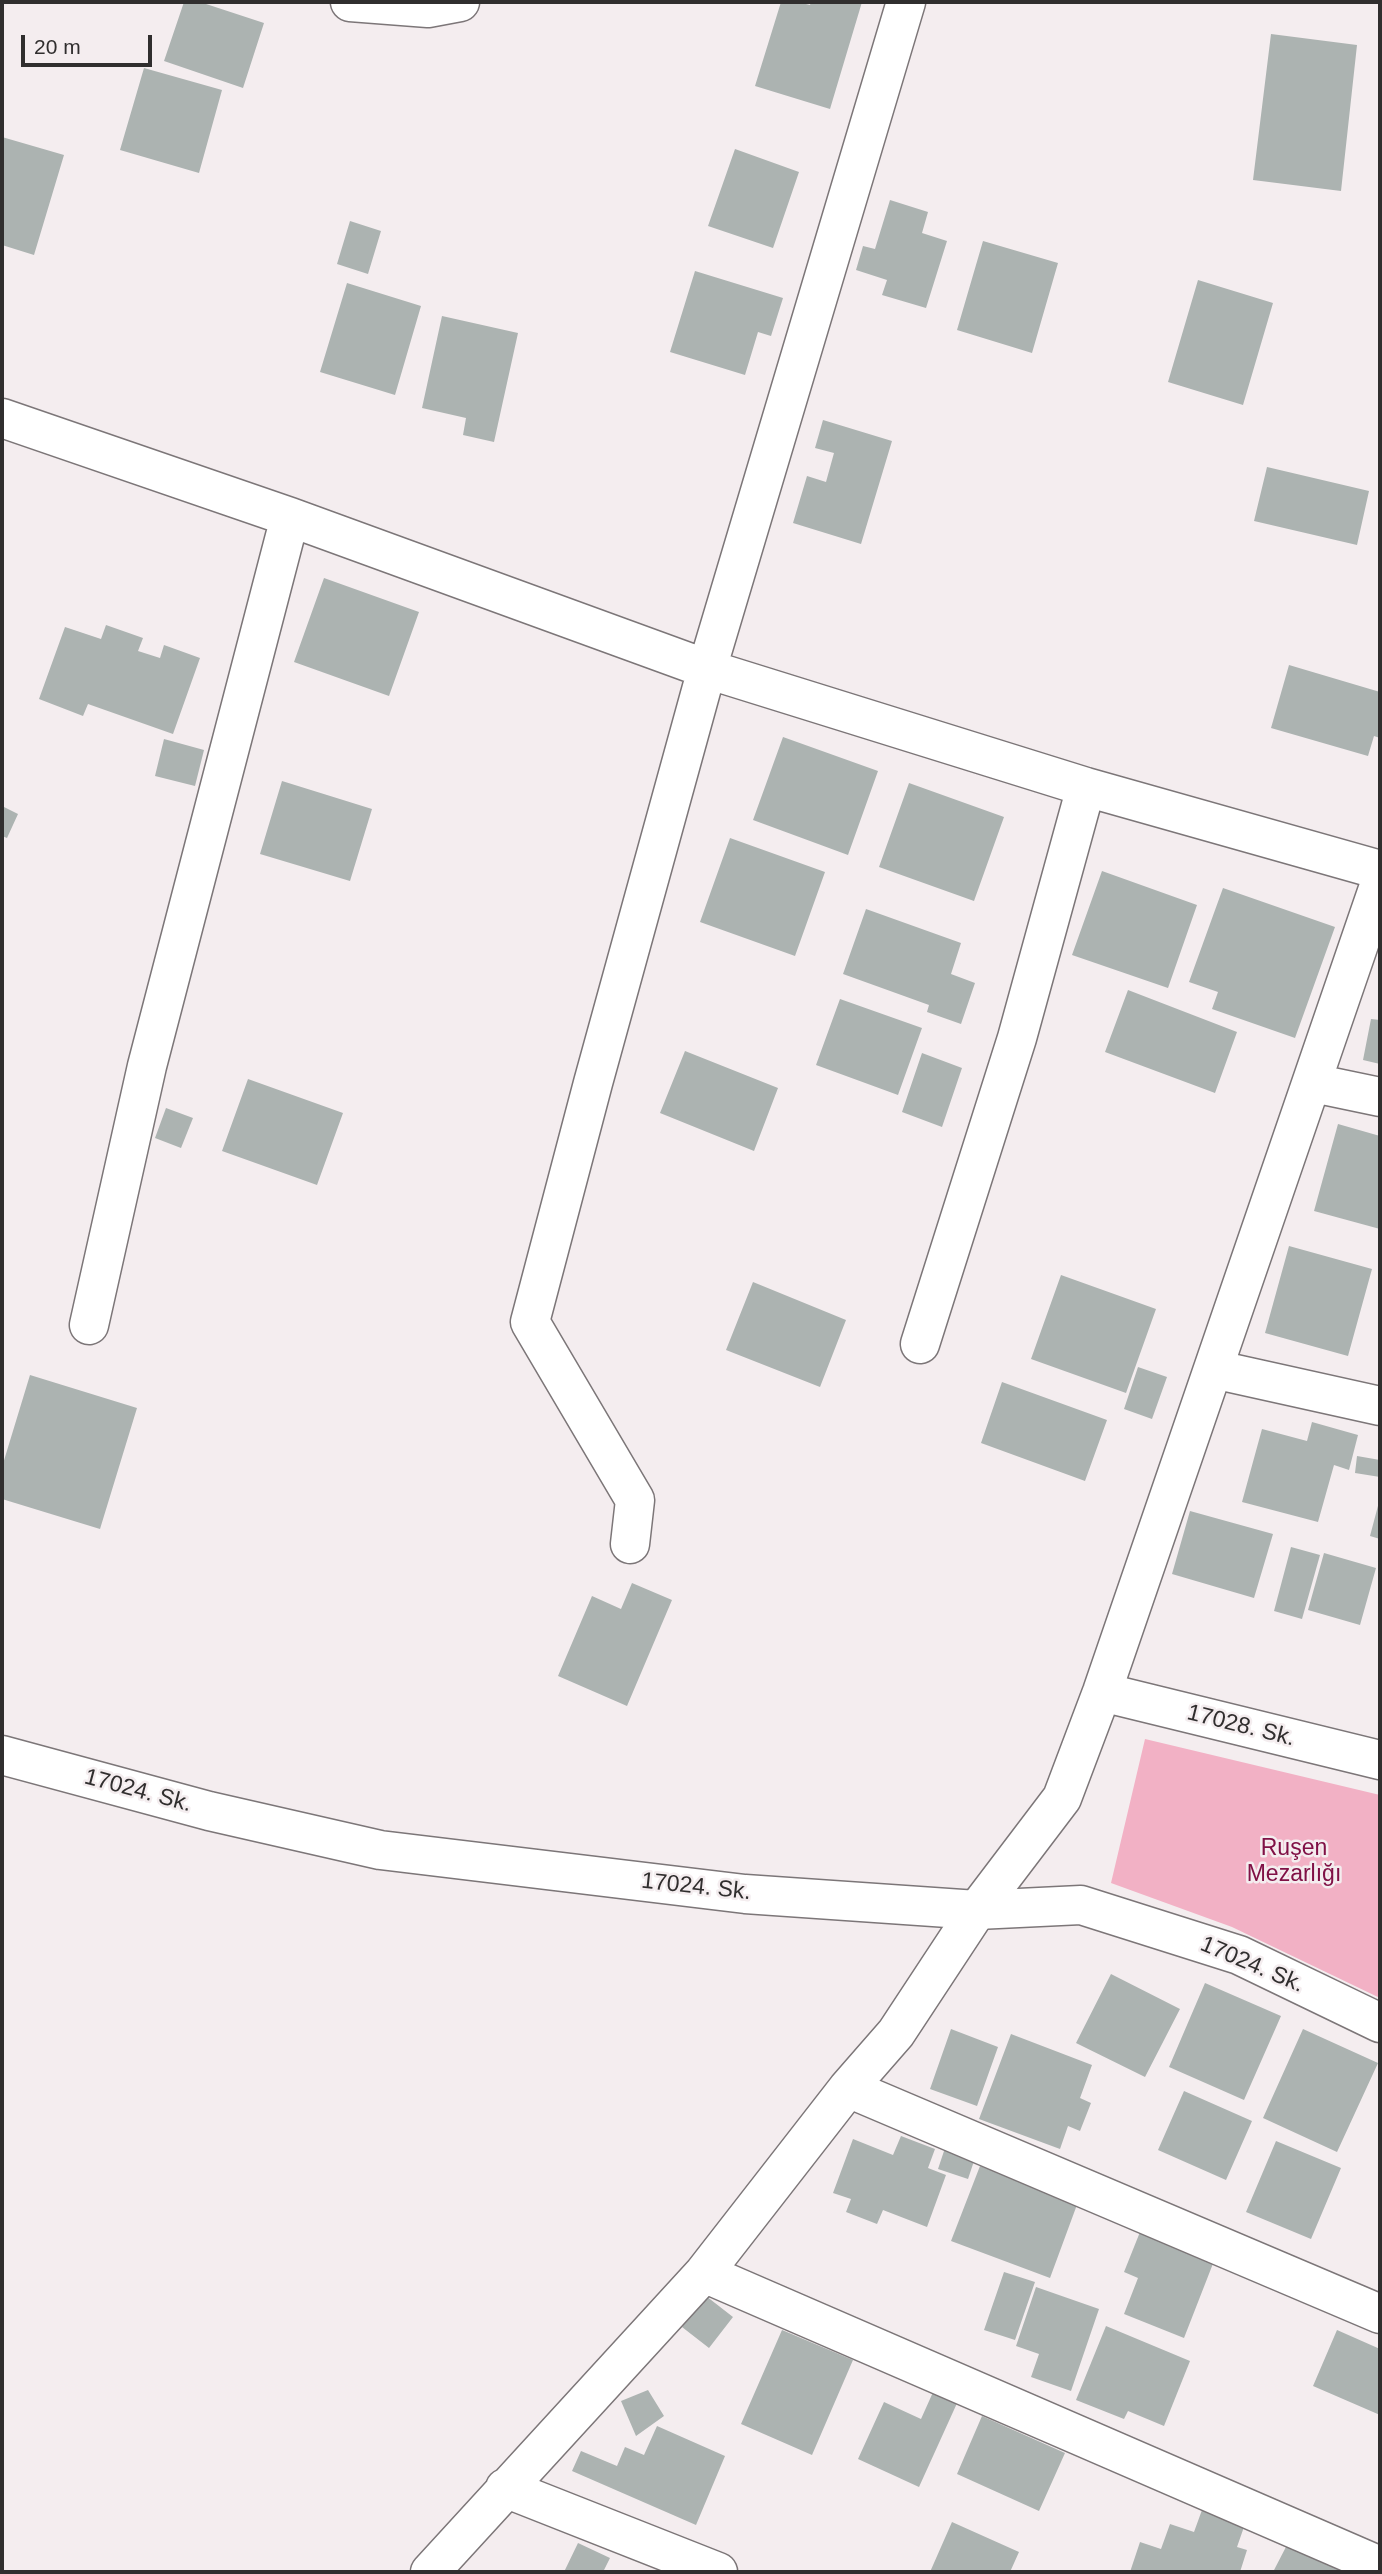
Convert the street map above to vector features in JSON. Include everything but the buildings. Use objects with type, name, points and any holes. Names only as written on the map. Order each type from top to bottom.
[{"type":"street","points":[[350,2],[428,8],[460,2]]},
{"type":"street","points":[[630,1544],[635,1500],[530,1322],[707,669],[906,2]]},
{"type":"street","points":[[2,418],[290,517],[707,669],[1086,787],[1380,870]]},
{"type":"street","points":[[89,1325],[147,1066],[290,517]]},
{"type":"street","points":[[920,1344],[1017,1038],[1086,787]]},
{"type":"street","points":[[430,2572],[704,2273],[848,2088],[897,2033],[977,1910],[1062,1798],[1102,1692],[1380,883]]},
{"type":"street","points":[[1313,1083],[1380,1097]]},
{"type":"street","points":[[1213,1368],[1380,1406]]},
{"type":"street","name":"17028. Sk.","points":[[1102,1692],[1380,1760]]},
{"type":"street","name":"17024. Sk.","points":[[2,1755],[209,1811],[380,1850],[745,1894],[977,1910],[1081,1905],[1238,1955],[1380,2023]]},
{"type":"street","points":[[848,2088],[1380,2314]]},
{"type":"street","points":[[704,2273],[1380,2566]]},
{"type":"street","points":[[505,2488],[718,2572]]},
{"type":"green space","name":"Ruşen Mezarlığı","points":[[1145,1739],[1380,1795],[1380,1998],[1232,1927],[1111,1883]]}]
